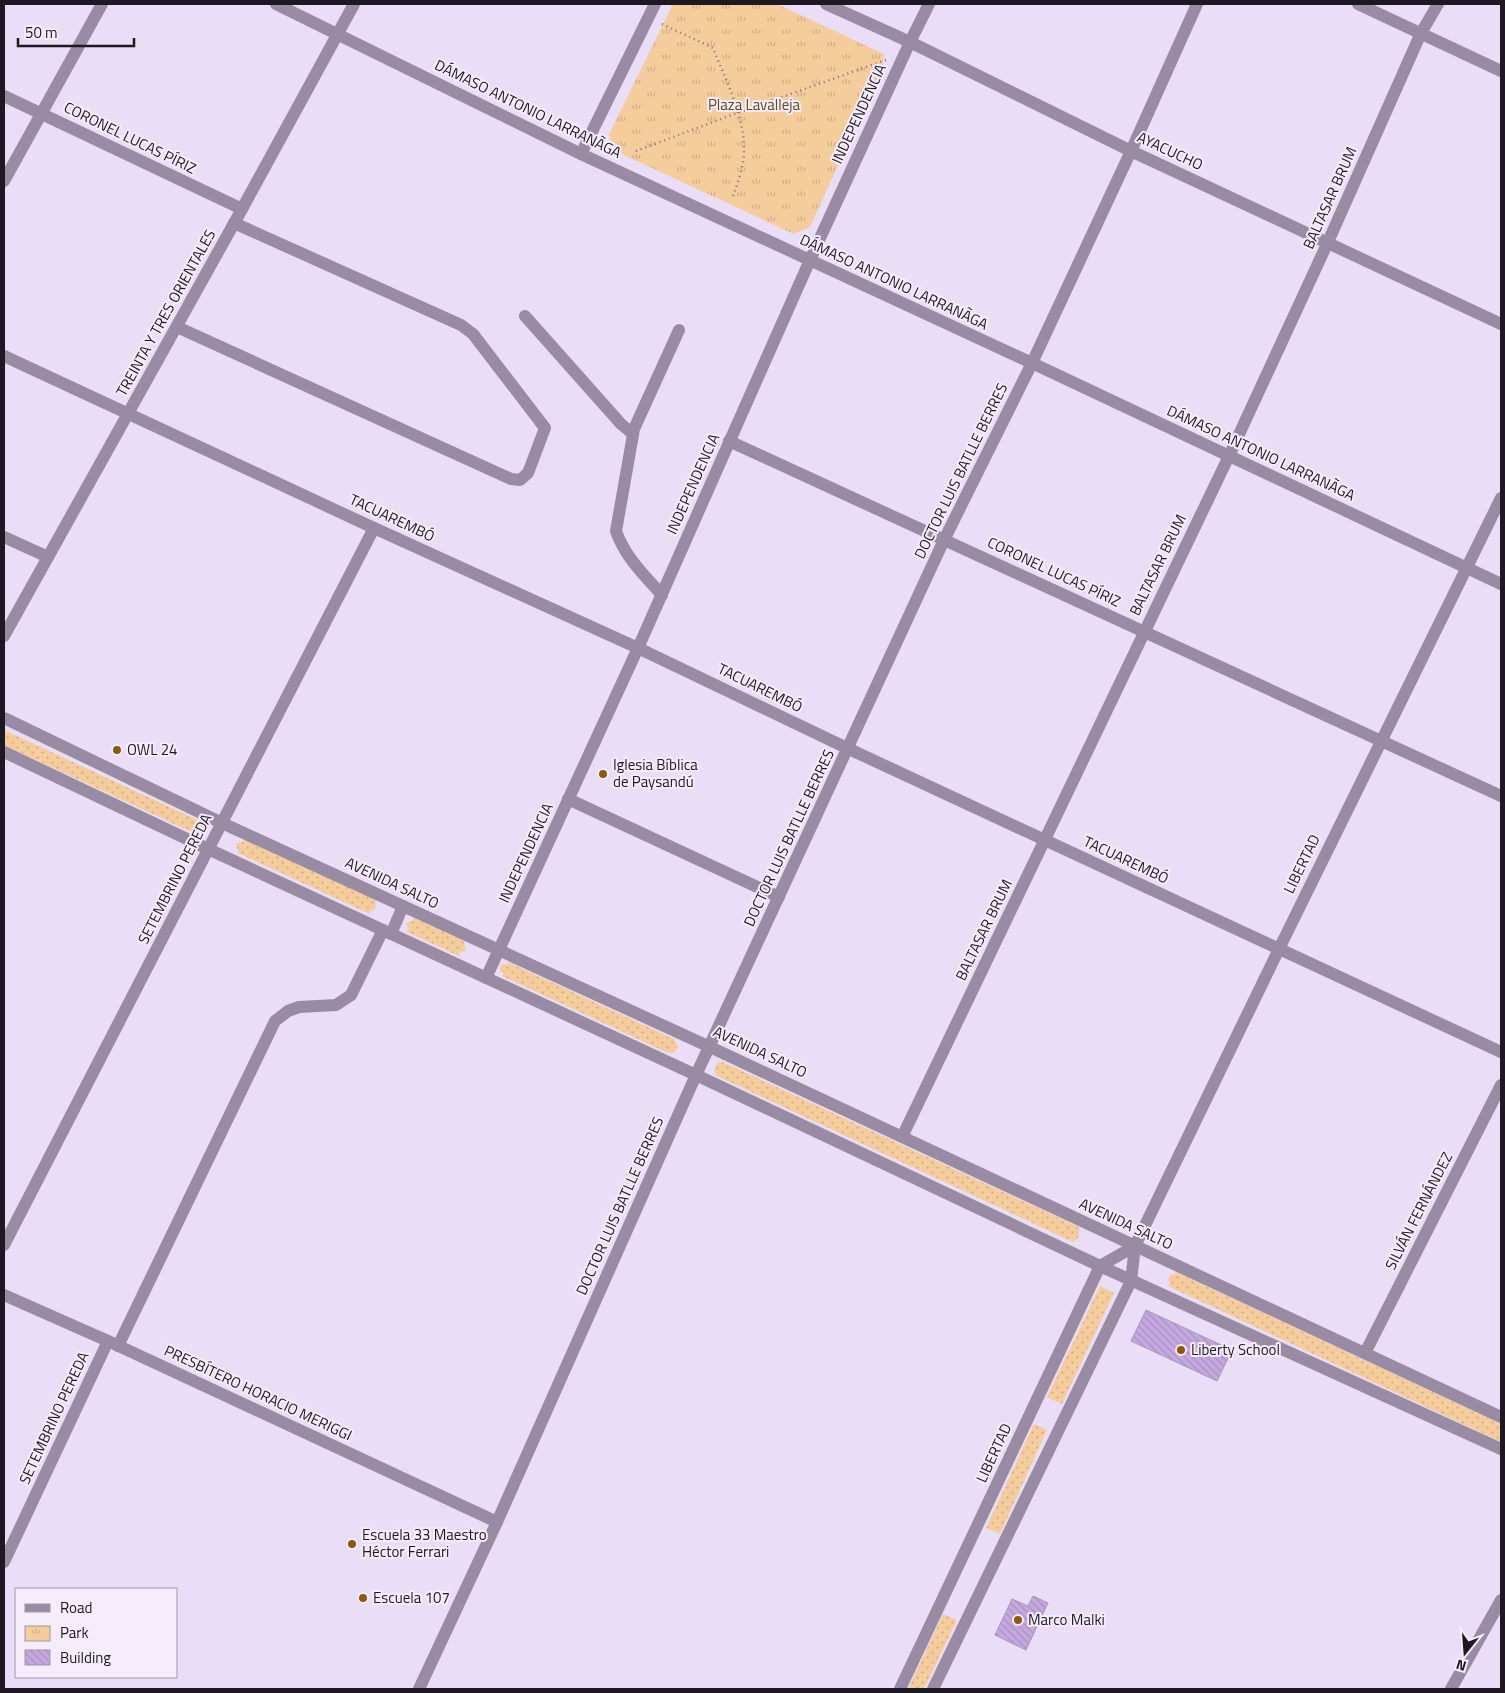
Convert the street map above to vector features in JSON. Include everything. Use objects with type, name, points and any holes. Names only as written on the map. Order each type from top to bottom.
[{"type":"street","points":[[4,181],[102,4]]},
{"type":"street","name":"DÁMASO ANTONIO LARRANÃGA","points":[[276,4],[582,154],[1501,584]]},
{"type":"street","name":"TREINTA Y TRES ORIENTALES","points":[[4,636],[177,327],[354,4]]},
{"type":"street","points":[[582,154],[655,4]]},
{"type":"street","name":"AYACUCHO","points":[[826,4],[907,48],[1501,324]]},
{"type":"street","name":"INDEPENDENCIA","points":[[486,978],[662,595],[810,260],[929,4]]},
{"type":"street","name":"DOCTOR LUIS BATLLE BERRES","points":[[419,1689],[497,1522],[696,1075],[944,540],[1032,363],[1197,4]]},
{"type":"street","points":[[1358,4],[1501,71]]},
{"type":"street","name":"BALTASAR BRUM","points":[[902,1137],[1229,456],[1328,242],[1421,33],[1438,4]]},
{"type":"street","name":"CORONEL LUCAS PÍRIZ","points":[[4,96],[242,209]]},
{"type":"street","points":[[177,327],[511,479],[520,480],[528,474],[545,428],[473,334],[461,326],[234,223]]},
{"type":"street","points":[[525,316],[621,424],[633,434]]},
{"type":"street","points":[[662,595],[628,558],[616,531],[634,429],[679,330]]},
{"type":"street","name":"TACUAREMBÓ","points":[[4,356],[638,648],[848,749],[1501,1052]]},
{"type":"street","name":"CORONEL LUCAS PÍRIZ","points":[[729,441],[1501,796]]},
{"type":"street","name":"LIBERTAD","points":[[934,1689],[1131,1281],[1135,1246],[1501,498]]},
{"type":"street","name":"SETEMBRINO PEREDA","points":[[4,1245],[374,528]]},
{"type":"street","points":[[4,537],[48,557]]},
{"type":"street","name":"AVENIDA SALTO","points":[[4,718],[222,823],[710,1047],[1501,1417]]},
{"type":"street","points":[[4,752],[208,849],[696,1075],[1131,1281],[1501,1449]]},
{"type":"street","points":[[568,799],[779,897]]},
{"type":"street","name":"SETEMBRINO PEREDA","points":[[4,1562],[275,1021],[288,1011],[299,1007],[336,1005],[351,995],[403,906]]},
{"type":"street","name":"SILVÁN FERNÁNDEZ","points":[[1365,1353],[1501,1084]]},
{"type":"street","points":[[1100,1266],[1135,1246]]},
{"type":"street","name":"LIBERTAD","points":[[900,1689],[1100,1266]]},
{"type":"street","name":"PRESBÍTERO HORACIO MERIGGI","points":[[4,1295],[497,1522]]},
{"type":"street","points":[[1451,1689],[1501,1600]]},
{"type":"path","points":[[662,24],[712,48],[738,113],[743,134],[744,152],[733,196]]},
{"type":"path","points":[[636,151],[907,48]]},
{"type":"green space","name":"Plaza Lavalleja","points":[[673,4],[777,4],[884,54],[883,66],[810,227],[794,234],[613,150],[609,134]]},
{"type":"green space","points":[[4,730],[206,824],[200,836],[4,745]]},
{"type":"green space","points":[[244,839],[376,900],[375,909],[370,914],[238,853],[239,850],[236,844],[243,842]]},
{"type":"green space","points":[[414,918],[465,941],[466,951],[460,952],[459,956],[407,932],[409,928],[406,923]]},
{"type":"green space","points":[[508,962],[674,1039],[678,1046],[675,1052],[668,1053],[502,976],[504,973],[500,971],[500,966],[503,964],[507,965]]},
{"type":"green space","points":[[723,1062],[1079,1227],[1079,1237],[1073,1242],[717,1076],[714,1070],[717,1063]]},
{"type":"green space","points":[[1176,1272],[1501,1424],[1501,1442],[1168,1286],[1170,1275],[1174,1275]]},
{"type":"green space","points":[[1100,1286],[1114,1293],[1062,1404],[1047,1397]]},
{"type":"green space","points":[[1034,1424],[1047,1430],[1000,1534],[986,1528]]},
{"type":"green space","points":[[943,1614],[957,1620],[924,1689],[908,1689]]},
{"type":"building","points":[[1146,1310],[1232,1350],[1217,1381],[1131,1341]]},
{"type":"building","name":"Marco Malki","points":[[1033,1596],[1048,1603],[1026,1650],[995,1635],[1012,1599],[1028,1606]]},
{"type":"place","name":"OWL 24","points":[[117,750]]},
{"type":"place","name":"Iglesia Bíblica de Paysandú","points":[[603,774]]},
{"type":"place","name":"Liberty School","points":[[1181,1350]]},
{"type":"place","name":"Escuela 33 Maestro Héctor Ferrari","points":[[352,1544]]},
{"type":"place","name":"Escuela 107","points":[[363,1598]]},
{"type":"place","name":"Marco Malki","points":[[1018,1620]]}]
